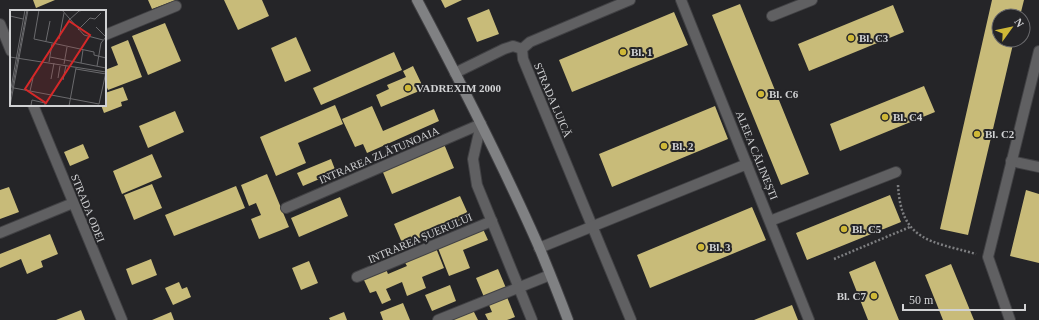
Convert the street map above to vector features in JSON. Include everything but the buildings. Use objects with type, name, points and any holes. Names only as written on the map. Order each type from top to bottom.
[{"type":"main road","points":[[416,0],[481,124],[539,248],[568,320]]},
{"type":"street","points":[[455,73],[504,49],[513,46],[522,48],[530,42],[630,0]]},
{"type":"street","name":"ALEEA CĂLINEȘTI","points":[[681,0],[810,320]]},
{"type":"street","points":[[772,16],[812,0]]},
{"type":"street","points":[[106,35],[176,6]]},
{"type":"street","points":[[0,24],[10,49]]},
{"type":"street","name":"STRADA LUICĂ","points":[[522,48],[522,59],[631,320]]},
{"type":"street","points":[[1010,320],[988,257],[1039,51]]},
{"type":"street","name":"STRADA ODEI","points":[[33,106],[122,320]]},
{"type":"street","points":[[481,124],[473,158],[477,185],[532,320]]},
{"type":"street","name":"INTRAREA ZLĂTUNOAIA","points":[[286,208],[481,124]]},
{"type":"street","points":[[1012,161],[1039,167]]},
{"type":"street","points":[[539,248],[747,164]]},
{"type":"street","points":[[770,221],[896,172]]},
{"type":"street","points":[[0,233],[73,203]]},
{"type":"street","name":"INTRAREA ȘUERULUI","points":[[357,277],[492,221]]},
{"type":"street","points":[[438,320],[550,275]]},
{"type":"path","points":[[896,172],[899,201],[905,220],[915,232],[928,239],[988,257]]},
{"type":"path","points":[[834,259],[910,226]]},
{"type":"place","name":"Bl. C3","points":[[851,38]]},
{"type":"place","name":"Bl. 1","points":[[623,52]]},
{"type":"place","name":"VADREXIM 2000","points":[[408,88]]},
{"type":"place","name":"Bl. C6","points":[[761,94]]},
{"type":"place","name":"Bl. C4","points":[[885,117]]},
{"type":"place","name":"Bl. C2","points":[[977,134]]},
{"type":"place","name":"Bl. 2","points":[[664,146]]},
{"type":"place","name":"Bl. C5","points":[[844,229]]},
{"type":"place","name":"Bl. 3","points":[[701,247]]},
{"type":"place","name":"Bl. C7","points":[[874,296]]}]
